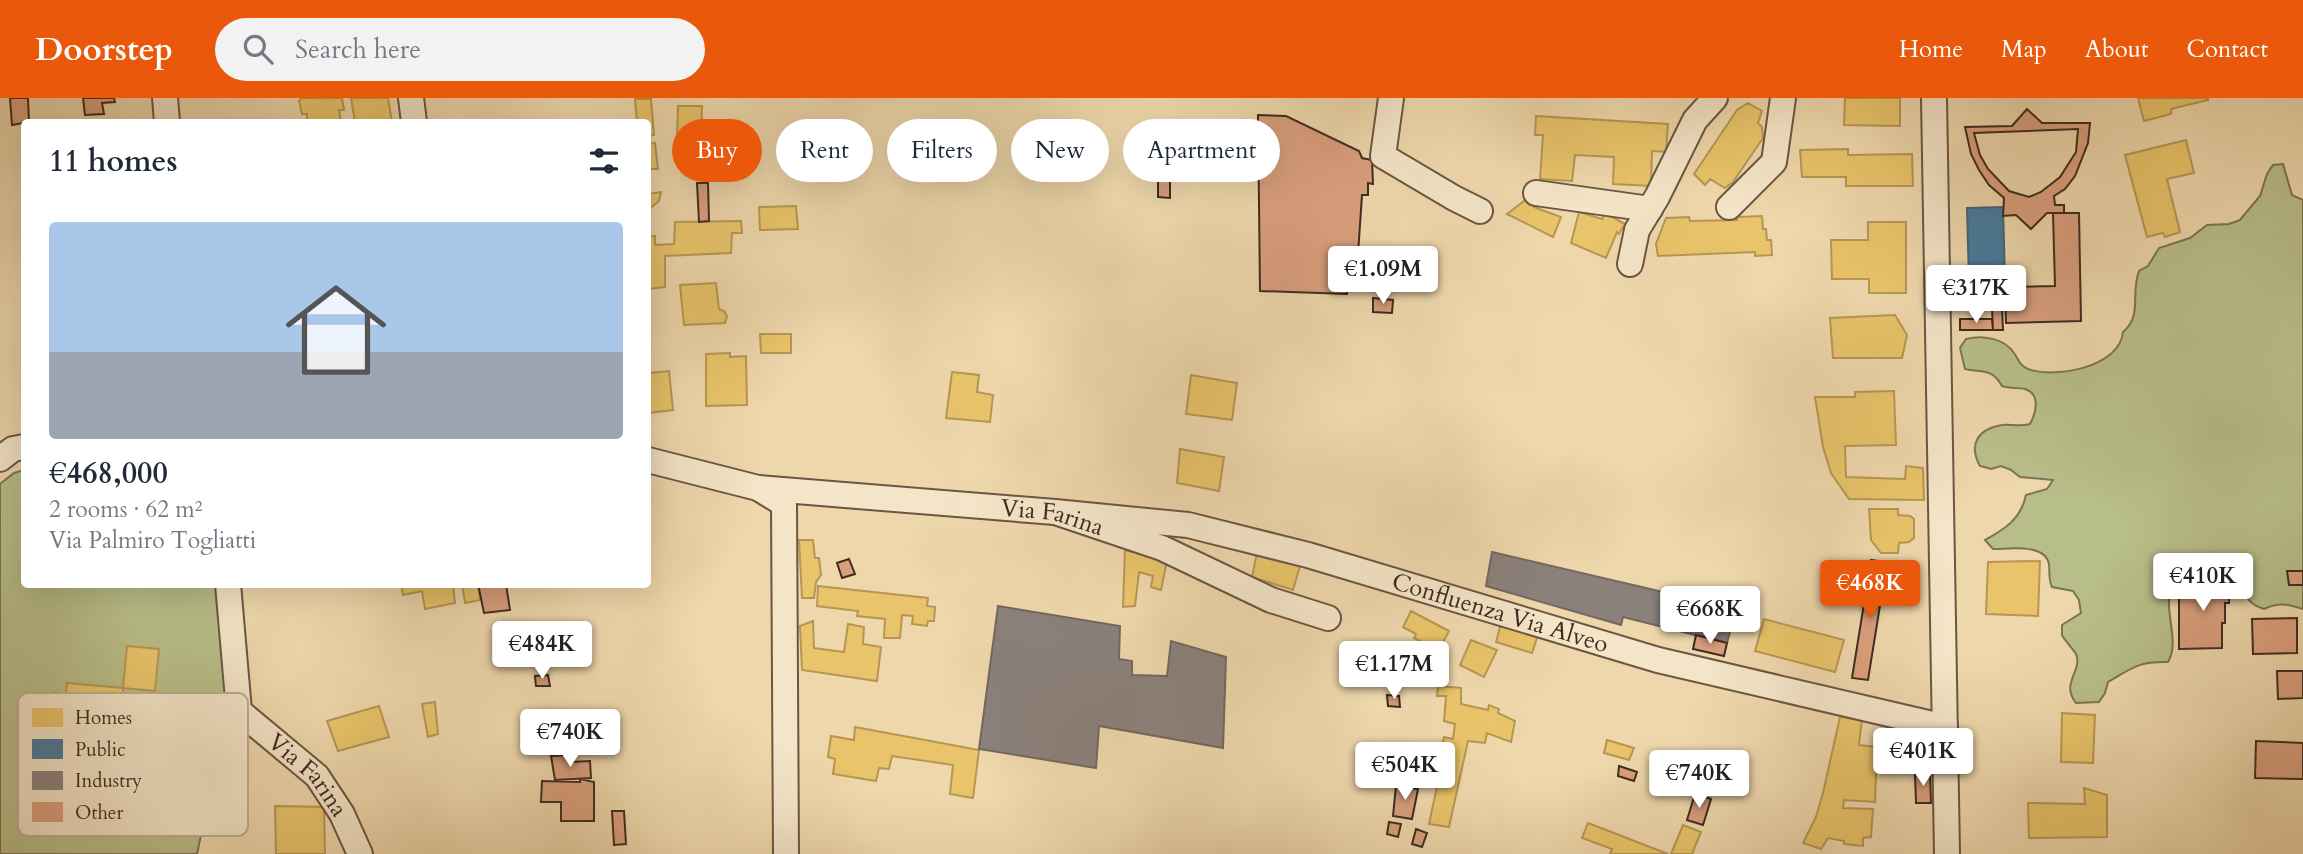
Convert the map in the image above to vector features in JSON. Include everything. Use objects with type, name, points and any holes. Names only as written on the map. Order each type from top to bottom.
[{"type":"street","points":[[165,98],[167,119]]},
{"type":"street","points":[[411,98],[414,119]]},
{"type":"street","points":[[1391,98],[1383,156],[1480,211]]},
{"type":"street","points":[[1630,264],[1637,230],[1695,120],[1715,98]]},
{"type":"street","points":[[1729,207],[1774,162],[1783,98]]},
{"type":"street","points":[[1934,98],[1947,854]]},
{"type":"street","points":[[1536,193],[1650,209]]},
{"type":"street","points":[[0,458],[21,448]]},
{"type":"street","name":"Via Farina","points":[[651,461],[758,488],[1055,512],[1161,548],[1271,600],[1328,618]]},
{"type":"street","name":"Via Farina","points":[[758,488],[784,504],[786,854]]},
{"type":"street","name":"Confluenza Via Alveo","points":[[1055,512],[1188,525],[1308,555],[1658,660],[1945,727]]},
{"type":"street","name":"Via Farina","points":[[228,588],[237,693]]},
{"type":"street","name":"Via Farina","points":[[248,718],[317,776],[342,814],[360,854]]},
{"type":"green space","points":[[2283,164],[2292,195],[2303,200],[2303,609],[2284,604],[2264,609],[2256,606],[2248,598],[2240,575],[2230,569],[2185,568],[2173,584],[2169,596],[2173,644],[2168,662],[2136,666],[2108,682],[2099,702],[2076,703],[2070,689],[2077,666],[2076,654],[2062,635],[2062,625],[2081,613],[2079,600],[2073,591],[2052,587],[2049,564],[2041,553],[2026,549],[1993,549],[1985,540],[2016,517],[2026,495],[2047,489],[2053,480],[2020,477],[2001,466],[1991,469],[1980,466],[1975,451],[1975,444],[1987,430],[2002,425],[2030,424],[2034,415],[2035,399],[2030,391],[2025,389],[2002,386],[1991,374],[1965,369],[1960,348],[1966,339],[1993,339],[2010,348],[2025,368],[2040,372],[2069,371],[2099,362],[2119,344],[2123,332],[2133,319],[2139,271],[2148,266],[2159,248],[2190,238],[2207,225],[2229,224],[2240,220],[2260,196],[2273,165]]},
{"type":"green space","points":[[21,471],[21,588],[216,588],[225,691],[18,693],[18,836],[201,836],[197,854],[0,854],[0,484]]},
{"type":"building: Homes","points":[[302,98],[342,98],[344,110],[339,110],[340,119],[307,119],[307,114],[302,114],[299,101]]},
{"type":"building: Homes","points":[[351,98],[388,98],[392,119],[354,119]]},
{"type":"building: Homes","points":[[1845,98],[1900,98],[1900,126],[1844,125]]},
{"type":"building: Homes","points":[[2138,98],[2208,100],[2171,109],[2171,114],[2144,121]]},
{"type":"building: Homes","points":[[635,99],[651,99],[654,135],[651,136],[651,119],[637,119]]},
{"type":"building: Homes","points":[[1748,103],[1762,111],[1758,123],[1762,127],[1763,138],[1733,182],[1725,188],[1710,179],[1705,185],[1694,174],[1737,110]]},
{"type":"building: Homes","points":[[678,106],[702,106],[702,119],[678,119]]},
{"type":"building: Homes","points":[[1536,116],[1668,124],[1666,152],[1652,151],[1651,186],[1613,184],[1614,157],[1575,155],[1572,181],[1540,179],[1543,135],[1535,135]]},
{"type":"building: Homes","points":[[2186,140],[2194,173],[2167,179],[2180,232],[2165,237],[2163,233],[2147,237],[2125,155]]},
{"type":"building: Homes","points":[[655,143],[658,169],[651,169],[651,144]]},
{"type":"building: Homes","points":[[1848,149],[1848,155],[1912,154],[1913,186],[1846,186],[1846,177],[1802,177],[1800,150]]},
{"type":"building: Homes","points":[[661,192],[659,201],[651,208],[651,194]]},
{"type":"building: Homes","points":[[1528,198],[1536,199],[1534,207],[1561,217],[1553,237],[1507,214]]},
{"type":"building: Homes","points":[[796,206],[798,229],[760,230],[759,207]]},
{"type":"building: Homes","points":[[1579,212],[1602,219],[1605,213],[1625,224],[1619,234],[1617,232],[1606,258],[1571,243]]},
{"type":"building: Homes","points":[[1762,216],[1767,240],[1771,240],[1772,255],[1755,256],[1755,252],[1658,256],[1656,244],[1666,218],[1689,217],[1690,221],[1737,220],[1737,217]]},
{"type":"building: Homes","points":[[741,221],[742,233],[732,233],[731,253],[665,256],[665,287],[651,289],[651,236],[655,236],[655,245],[674,244],[675,222]]},
{"type":"building: Homes","points":[[1868,222],[1906,222],[1906,293],[1869,293],[1869,279],[1832,279],[1831,240],[1868,240]]},
{"type":"building: Homes","points":[[716,283],[719,309],[727,316],[725,323],[684,325],[680,285]]},
{"type":"building: Homes","points":[[1895,315],[1907,335],[1902,358],[1833,358],[1830,318]]},
{"type":"building: Homes","points":[[760,334],[791,334],[791,353],[761,353]]},
{"type":"building: Homes","points":[[730,353],[730,357],[746,356],[747,405],[706,406],[706,354]]},
{"type":"building: Homes","points":[[669,371],[673,410],[651,413],[651,373]]},
{"type":"building: Homes","points":[[952,372],[979,375],[977,392],[993,395],[990,422],[946,418]]},
{"type":"building: Homes","points":[[1191,375],[1237,383],[1232,420],[1186,414]]},
{"type":"building: Homes","points":[[1894,391],[1896,445],[1845,446],[1846,477],[1905,479],[1906,466],[1923,468],[1924,500],[1849,499],[1831,473],[1823,447],[1815,397],[1855,397],[1855,392]]},
{"type":"building: Homes","points":[[1180,449],[1224,457],[1219,491],[1177,483]]},
{"type":"building: Homes","points":[[1869,509],[1898,509],[1898,515],[1910,516],[1914,519],[1914,538],[1909,542],[1899,543],[1898,553],[1881,553],[1871,540]]},
{"type":"building: Homes","points":[[799,540],[813,540],[815,558],[819,558],[821,575],[816,582],[814,598],[802,598]]},
{"type":"building: Homes","points":[[1125,550],[1167,561],[1161,590],[1151,587],[1153,576],[1139,572],[1135,606],[1123,607]]},
{"type":"building: Homes","points":[[1257,553],[1300,566],[1293,590],[1252,577]]},
{"type":"building: Homes","points":[[2040,561],[2038,616],[1986,614],[1988,562]]},
{"type":"building: Homes","points":[[818,586],[928,598],[927,606],[935,607],[934,621],[928,621],[927,626],[912,624],[913,616],[902,615],[900,638],[884,638],[885,619],[857,616],[858,611],[817,606]]},
{"type":"building: Homes","points":[[402,588],[453,588],[455,603],[425,609],[422,591],[403,595]]},
{"type":"building: Homes","points":[[463,588],[478,588],[480,600],[465,603]]},
{"type":"building: Homes","points":[[1411,611],[1449,631],[1434,660],[1419,652],[1424,643],[1414,638],[1416,634],[1403,627]]},
{"type":"building: Homes","points":[[1764,619],[1844,640],[1835,672],[1755,651]]},
{"type":"building: Homes","points":[[813,621],[814,648],[844,652],[848,624],[864,627],[863,644],[881,647],[877,681],[802,670],[800,626]]},
{"type":"building: Homes","points":[[1501,623],[1538,635],[1532,653],[1496,642]]},
{"type":"building: Homes","points":[[1471,640],[1497,650],[1484,677],[1460,665]]},
{"type":"building: Homes","points":[[127,646],[159,649],[155,691],[123,688]]},
{"type":"building: Homes","points":[[67,683],[123,688],[123,693],[66,693]]},
{"type":"building: Homes","points":[[1438,686],[1461,688],[1461,704],[1488,710],[1489,705],[1515,721],[1511,742],[1487,733],[1485,743],[1468,741],[1449,827],[1429,824],[1444,737],[1453,739],[1455,724],[1444,721],[1446,696],[1437,696]]},
{"type":"building: Homes","points":[[435,702],[438,734],[428,737],[422,704]]},
{"type":"building: Homes","points":[[379,706],[389,737],[338,751],[327,721]]},
{"type":"building: Homes","points":[[2062,713],[2095,715],[2093,763],[2061,762]]},
{"type":"building: Homes","points":[[1840,717],[1862,719],[1859,745],[1877,747],[1875,802],[1844,800],[1843,808],[1873,809],[1871,837],[1863,838],[1863,846],[1844,844],[1844,841],[1828,838],[1821,849],[1803,843],[1816,817]]},
{"type":"building: Homes","points":[[855,727],[979,750],[973,798],[950,794],[953,765],[892,756],[889,769],[879,768],[876,781],[833,774],[835,759],[828,757],[831,736],[854,740]]},
{"type":"building: Homes","points":[[1607,740],[1634,748],[1629,760],[1604,753]]},
{"type":"building: Homes","points":[[2084,788],[2107,795],[2107,837],[2029,838],[2028,803],[2085,804]]},
{"type":"building: Homes","points":[[275,806],[324,807],[325,854],[276,854]]},
{"type":"building: Homes","points":[[1588,823],[1668,854],[1610,854],[1612,849],[1582,838]]},
{"type":"building: Homes","points":[[1683,825],[1701,832],[1692,854],[1671,854]]},
{"type":"building: Public","points":[[2003,207],[2005,280],[1969,281],[1967,208]]},
{"type":"building: Industry","points":[[1492,552],[1736,609],[1727,643],[1623,617],[1621,625],[1486,586]]},
{"type":"building: Industry","points":[[998,606],[1120,626],[1119,659],[1132,661],[1132,675],[1167,676],[1171,641],[1226,657],[1223,748],[1099,726],[1096,768],[979,749]]},
{"type":"building: Other","points":[[10,98],[28,98],[29,119],[21,119],[21,123],[12,125]]},
{"type":"building: Other","points":[[83,98],[114,98],[115,102],[102,103],[104,114],[85,115]]},
{"type":"building: Other","points":[[2027,109],[2042,123],[2090,123],[2088,143],[2075,176],[2065,189],[2054,196],[2055,205],[2064,205],[2064,213],[2047,213],[2031,229],[2016,215],[2003,216],[2004,198],[1989,185],[1979,170],[1971,154],[1965,127],[2012,126]],"holes":[[[2078,129],[2076,152],[2060,177],[2041,192],[2029,197],[2009,191],[1988,169],[1980,155],[1974,133]]]},
{"type":"building: Other","points":[[1258,115],[1286,116],[1359,151],[1362,158],[1372,160],[1373,184],[1368,183],[1368,195],[1362,195],[1358,254],[1348,254],[1347,294],[1260,291],[1259,182],[1280,182],[1280,119],[1258,119]]},
{"type":"building: Other","points":[[1158,182],[1170,182],[1170,198],[1158,197]]},
{"type":"building: Other","points":[[697,183],[708,183],[709,221],[699,222]]},
{"type":"building: Other","points":[[2053,213],[2079,213],[2081,321],[2006,323],[2005,287],[2055,286]]},
{"type":"building: Other","points":[[1373,298],[1393,300],[1392,313],[1373,312]]},
{"type":"building: Other","points":[[1992,308],[2002,308],[2003,330],[1993,330]]},
{"type":"building: Other","points":[[1960,319],[1992,319],[1993,330],[1960,330]]},
{"type":"building: Other","points":[[849,559],[855,574],[842,578],[837,563]]},
{"type":"building: Other","points":[[1871,560],[1887,562],[1868,680],[1852,678]]},
{"type":"building: Other","points":[[2287,571],[2303,571],[2303,585],[2289,585]]},
{"type":"building: Other","points":[[2229,578],[2229,603],[2225,603],[2225,623],[2222,623],[2222,648],[2179,649],[2179,598],[2186,598],[2186,579]]},
{"type":"building: Other","points":[[479,588],[507,588],[510,610],[484,613]]},
{"type":"building: Other","points":[[2297,618],[2297,653],[2253,654],[2252,619]]},
{"type":"building: Other","points":[[1696,635],[1727,643],[1724,656],[1693,649]]},
{"type":"building: Other","points":[[1375,642],[1387,648],[1376,672],[1364,667]]},
{"type":"building: Other","points":[[1353,671],[1366,672],[1365,684],[1352,684]]},
{"type":"building: Other","points":[[2277,671],[2303,671],[2303,698],[2278,699]]},
{"type":"building: Other","points":[[548,675],[550,686],[536,686],[535,676]]},
{"type":"building: Other","points":[[1387,695],[1399,696],[1400,707],[1388,706]]},
{"type":"building: Other","points":[[2256,741],[2303,743],[2303,779],[2255,778]]},
{"type":"building: Other","points":[[568,755],[570,762],[590,761],[591,778],[555,780],[551,756]]},
{"type":"building: Other","points":[[1390,764],[1413,765],[1412,778],[1388,777]]},
{"type":"building: Other","points":[[1619,766],[1637,772],[1634,781],[1618,776]]},
{"type":"building: Other","points":[[1915,774],[1930,774],[1931,803],[1916,803]]},
{"type":"building: Other","points":[[580,779],[594,782],[594,821],[561,821],[561,802],[541,802],[542,781],[580,782]]},
{"type":"building: Other","points":[[1396,786],[1418,789],[1412,819],[1393,816]]},
{"type":"building: Other","points":[[1695,794],[1711,799],[1703,825],[1687,820]]},
{"type":"building: Other","points":[[612,811],[624,811],[626,844],[614,845]]},
{"type":"building: Other","points":[[1389,822],[1401,824],[1398,837],[1387,834]]},
{"type":"building: Other","points":[[1416,829],[1427,833],[1422,847],[1412,844]]}]
